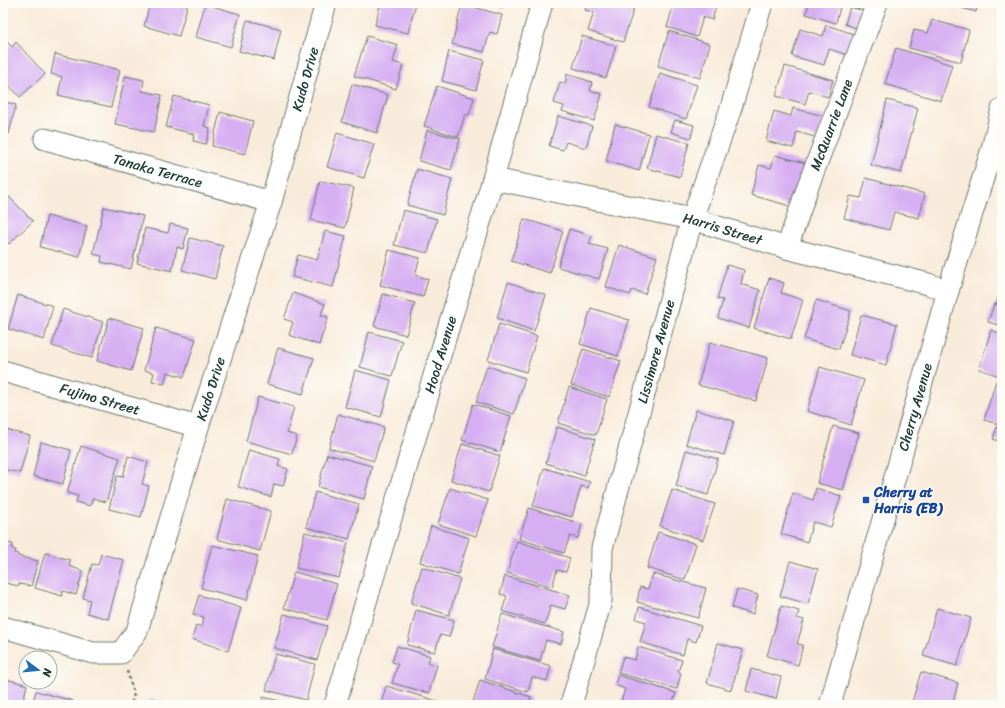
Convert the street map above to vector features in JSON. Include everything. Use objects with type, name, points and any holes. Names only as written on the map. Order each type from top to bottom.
[{"type":"street","name":"Kudo Drive","points":[[3,626],[93,653],[121,653],[137,631],[198,427],[271,202],[326,3]]},
{"type":"street","name":"Hood Avenue","points":[[335,705],[493,179],[542,3]]},
{"type":"street","name":"Lissimore Avenue","points":[[571,705],[601,601],[602,548],[692,219],[731,108],[762,3]]},
{"type":"street","name":"McQuarrie Lane","points":[[787,248],[808,186],[877,3]]},
{"type":"street","name":"Cherry Avenue","points":[[830,705],[948,291],[997,150],[1002,109]]},
{"type":"street","name":"Tanaka Terrace","points":[[45,139],[271,202]]},
{"type":"street","name":"Harris Street","points":[[493,179],[692,219],[787,248],[920,282],[948,291]]},
{"type":"street","name":"Fujino Street","points":[[3,371],[198,427]]},
{"type":"path","points":[[126,670],[134,694],[131,705]]},
{"type":"building","points":[[150,3],[188,3],[179,36],[144,26]]},
{"type":"building","points":[[372,3],[416,3],[408,33],[375,25],[380,6]]},
{"type":"building","points":[[488,3],[505,3],[503,8]]},
{"type":"building","points":[[587,3],[627,3],[635,5],[623,42],[588,31],[594,12],[585,10]]},
{"type":"building","points":[[674,3],[717,3],[712,20],[703,17],[697,37],[667,27]]},
{"type":"building","points":[[809,3],[841,3],[836,23],[806,14]]},
{"type":"building","points":[[944,3],[978,3],[976,12]]},
{"type":"building","points":[[205,4],[240,14],[231,47],[196,37]]},
{"type":"building","points":[[462,4],[502,15],[497,34],[490,32],[484,52],[452,44]]},
{"type":"building","points":[[850,7],[870,13],[864,31],[845,24]]},
{"type":"building","points":[[247,20],[281,29],[274,60],[239,51]]},
{"type":"building","points":[[932,20],[969,30],[961,62],[909,48],[914,30],[928,33]]},
{"type":"building","points":[[826,25],[854,34],[848,55],[829,49],[824,65],[792,56],[800,29],[823,36]]},
{"type":"building","points":[[669,31],[710,44],[700,78],[658,66]]},
{"type":"building","points":[[367,36],[398,45],[393,62],[403,65],[396,89],[354,76]]},
{"type":"building","points":[[582,36],[616,46],[606,78],[573,68]]},
{"type":"building","points":[[7,42],[12,47],[16,42],[45,74],[20,97],[3,79],[3,45]]},
{"type":"building","points":[[896,48],[952,65],[941,101],[885,84]]},
{"type":"building","points":[[449,51],[484,60],[476,90],[442,81]]},
{"type":"building","points":[[55,54],[120,70],[111,107],[58,95],[62,77],[51,74]]},
{"type":"building","points":[[785,66],[833,80],[828,97],[809,91],[805,104],[776,96]]},
{"type":"building","points":[[660,73],[697,85],[686,119],[649,107]]},
{"type":"building","points":[[567,74],[592,82],[590,91],[602,94],[594,121],[562,111],[564,106],[554,103],[560,82],[565,84]]},
{"type":"building","points":[[125,76],[144,80],[142,91],[162,95],[154,132],[115,124]]},
{"type":"building","points":[[352,84],[388,95],[377,133],[342,122]]},
{"type":"building","points":[[437,86],[474,98],[469,115],[465,115],[458,137],[424,126]]},
{"type":"building","points":[[3,88],[9,89],[6,102],[16,105],[9,134],[3,133]]},
{"type":"building","points":[[174,96],[209,105],[204,126],[210,128],[206,144],[193,141],[194,134],[166,127]]},
{"type":"building","points":[[887,100],[918,108],[901,173],[871,165]]},
{"type":"building","points":[[793,108],[824,116],[818,138],[797,132],[793,148],[766,141],[774,111],[791,116]]},
{"type":"building","points":[[220,112],[253,121],[245,154],[212,146]]},
{"type":"building","points":[[558,116],[592,126],[586,148],[566,142],[563,150],[549,146]]},
{"type":"building","points":[[675,120],[694,125],[691,138],[671,132]]},
{"type":"building","points":[[615,124],[649,134],[639,171],[606,161]]},
{"type":"building","points":[[427,130],[460,139],[451,170],[419,161]]},
{"type":"building","points":[[337,133],[374,144],[364,178],[327,167]]},
{"type":"building","points":[[656,134],[689,143],[680,177],[647,168]]},
{"type":"building","points":[[3,144],[8,145],[3,162]]},
{"type":"building","points":[[775,155],[809,164],[797,208],[751,195],[759,165],[771,168]]},
{"type":"building","points":[[417,169],[452,179],[443,215],[407,205]]},
{"type":"building","points":[[866,178],[925,194],[919,218],[894,212],[889,230],[844,218],[850,196],[861,198]]},
{"type":"building","points":[[320,181],[354,188],[345,228],[311,220]]},
{"type":"building","points":[[8,196],[33,221],[9,244],[3,238],[3,201]]},
{"type":"building","points":[[104,207],[143,216],[131,269],[101,262],[102,256],[93,254]]},
{"type":"building","points":[[403,210],[437,219],[428,253],[394,245]]},
{"type":"building","points":[[47,216],[87,226],[79,257],[40,247]]},
{"type":"building","points":[[524,219],[563,231],[550,273],[511,261]]},
{"type":"building","points":[[170,224],[188,228],[183,249],[177,247],[172,271],[137,263],[145,228],[168,233]]},
{"type":"building","points":[[569,229],[592,236],[589,244],[608,249],[599,279],[558,267]]},
{"type":"building","points":[[325,231],[346,236],[333,287],[292,277],[298,255],[317,260]]},
{"type":"building","points":[[190,238],[223,246],[215,279],[182,270]]},
{"type":"building","points":[[619,245],[657,257],[645,294],[632,290],[630,295],[606,287]]},
{"type":"building","points":[[389,250],[420,258],[415,275],[428,279],[423,297],[380,285]]},
{"type":"building","points":[[727,265],[744,270],[741,284],[760,290],[749,328],[718,318],[723,300],[717,299]]},
{"type":"building","points":[[769,278],[784,283],[781,293],[803,300],[791,339],[754,328]]},
{"type":"building","points":[[508,282],[546,295],[534,331],[497,318]]},
{"type":"building","points":[[1002,285],[1002,326],[988,322],[994,304],[996,305]]},
{"type":"building","points":[[293,293],[325,304],[321,315],[328,317],[319,345],[289,335],[293,322],[284,319]]},
{"type":"building","points":[[383,294],[415,303],[406,335],[374,326]]},
{"type":"building","points":[[18,295],[53,306],[44,340],[8,329]]},
{"type":"building","points":[[816,300],[851,311],[839,349],[804,339]]},
{"type":"building","points":[[591,308],[629,320],[618,356],[580,344]]},
{"type":"building","points":[[63,309],[103,322],[92,358],[52,346]]},
{"type":"building","points":[[861,315],[897,324],[886,365],[850,355]]},
{"type":"building","points":[[109,318],[144,328],[131,371],[97,361]]},
{"type":"building","points":[[499,324],[537,336],[526,372],[488,360]]},
{"type":"building","points":[[156,328],[196,339],[184,377],[167,372],[164,384],[152,381],[154,373],[144,370]]},
{"type":"building","points":[[991,330],[1002,334],[1002,377],[979,369]]},
{"type":"building","points":[[369,332],[402,341],[392,376],[360,367]]},
{"type":"building","points":[[710,342],[768,358],[756,401],[698,385]]},
{"type":"building","points":[[278,348],[314,358],[303,394],[267,384]]},
{"type":"building","points":[[583,349],[621,361],[609,397],[571,385]]},
{"type":"building","points":[[487,366],[525,378],[514,414],[476,402]]},
{"type":"building","points":[[820,367],[864,380],[851,425],[807,411]]},
{"type":"building","points":[[355,370],[391,380],[381,417],[345,407]]},
{"type":"building","points":[[996,381],[1002,383],[1002,442],[993,439],[998,424],[984,420]]},
{"type":"building","points":[[569,387],[607,399],[596,435],[558,423]]},
{"type":"building","points":[[258,397],[294,407],[287,433],[297,436],[292,454],[246,441]]},
{"type":"building","points":[[473,404],[511,416],[500,452],[462,440]]},
{"type":"building","points":[[696,410],[734,421],[724,455],[686,444]]},
{"type":"building","points":[[338,414],[384,427],[374,461],[329,448]]},
{"type":"building","points":[[833,426],[859,433],[843,490],[817,483]]},
{"type":"building","points":[[557,427],[595,439],[584,476],[546,463]]},
{"type":"building","points":[[3,429],[30,436],[20,473],[3,469]]},
{"type":"building","points":[[41,442],[71,450],[63,484],[33,476]]},
{"type":"building","points":[[462,444],[500,456],[489,492],[451,480]]},
{"type":"building","points":[[81,446],[120,458],[106,502],[93,498],[90,506],[76,502],[78,496],[67,493]]},
{"type":"building","points":[[249,450],[280,459],[278,466],[288,469],[283,486],[274,484],[271,497],[238,487]]},
{"type":"building","points":[[686,450],[718,459],[708,495],[676,486]]},
{"type":"building","points":[[327,454],[372,466],[364,499],[318,487]]},
{"type":"building","points":[[128,456],[148,462],[142,484],[149,486],[141,517],[109,509],[117,476],[123,477]]},
{"type":"building","points":[[544,468],[590,482],[588,488],[581,486],[572,517],[533,506]]},
{"type":"building","points":[[450,488],[488,500],[476,536],[438,524]]},
{"type":"building","points":[[816,488],[841,496],[831,527],[813,522],[807,542],[781,534],[793,493],[813,500]]},
{"type":"building","points":[[672,490],[715,504],[703,540],[660,526]]},
{"type":"building","points":[[315,492],[359,504],[349,539],[306,527]]},
{"type":"building","points":[[227,499],[271,511],[260,551],[217,539]]},
{"type":"building","points":[[529,508],[582,524],[578,538],[570,536],[564,553],[519,539]]},
{"type":"building","points":[[431,526],[469,538],[458,574],[420,562]]},
{"type":"building","points":[[305,532],[348,543],[339,578],[296,568]]},
{"type":"building","points":[[658,532],[696,544],[685,580],[647,568]]},
{"type":"building","points":[[517,541],[570,558],[566,572],[557,570],[552,587],[507,573]]},
{"type":"building","points":[[3,542],[13,544],[12,549],[16,550],[15,553],[18,554],[18,556],[38,561],[31,586],[19,584],[19,586],[5,583],[6,580],[3,579]]},
{"type":"building","points":[[212,545],[258,556],[247,600],[201,588]]},
{"type":"building","points":[[45,553],[70,560],[69,566],[83,571],[76,595],[63,591],[62,596],[35,588]]},
{"type":"building","points":[[101,554],[124,560],[108,619],[87,613],[90,600],[83,598],[92,564],[98,565]]},
{"type":"building","points":[[790,561],[818,569],[808,604],[780,596]]},
{"type":"building","points":[[422,567],[460,579],[449,615],[411,603]]},
{"type":"building","points":[[294,572],[337,584],[327,620],[284,608]]},
{"type":"building","points":[[653,574],[706,588],[698,618],[637,602],[640,587],[648,589]]},
{"type":"building","points":[[505,576],[570,595],[565,609],[551,605],[545,624],[502,611],[507,596],[500,594]]},
{"type":"building","points":[[737,589],[758,595],[753,614],[732,608]]},
{"type":"building","points":[[199,595],[241,608],[228,651],[192,639],[196,625],[201,627],[204,617],[193,614]]},
{"type":"building","points":[[781,606],[799,611],[797,618],[804,620],[797,644],[803,645],[798,665],[767,656]]},
{"type":"building","points":[[639,607],[701,626],[696,642],[687,639],[683,655],[640,642],[646,622],[636,619]]},
{"type":"building","points":[[937,608],[971,618],[957,666],[923,656]]},
{"type":"building","points":[[416,610],[454,620],[449,637],[440,635],[435,652],[407,645]]},
{"type":"building","points":[[284,614],[327,626],[317,660],[274,648]]},
{"type":"building","points":[[502,614],[564,632],[561,644],[546,640],[540,661],[492,647]]},
{"type":"building","points":[[718,643],[743,650],[731,690],[707,683]]},
{"type":"building","points":[[397,646],[430,656],[428,663],[437,665],[429,693],[392,683],[398,664],[392,662]]},
{"type":"building","points":[[638,647],[682,660],[678,672],[681,673],[677,689],[618,673],[623,657],[635,660]]},
{"type":"building","points":[[493,649],[551,666],[547,681],[532,677],[528,692],[485,679]]},
{"type":"building","points":[[275,654],[315,664],[306,700],[266,690]]},
{"type":"building","points":[[751,669],[781,677],[776,699],[746,691]]},
{"type":"building","points":[[921,672],[958,683],[952,705],[911,705]]},
{"type":"building","points":[[618,675],[676,693],[672,705],[620,705],[625,689],[615,685]]},
{"type":"building","points":[[3,678],[18,682],[18,690],[26,690],[22,705],[3,705]]},
{"type":"building","points":[[480,680],[531,697],[529,705],[472,705]]},
{"type":"building","points":[[386,686],[437,701],[436,705],[381,705]]},
{"type":"building","points":[[36,691],[73,701],[72,705],[32,705]]},
{"type":"building","points":[[263,697],[292,704],[292,705],[261,705]]},
{"type":"building","points":[[150,699],[171,705],[148,705]]},
{"type":"place","name":"Cherry at Harris (EB)","points":[[866,500]]}]
